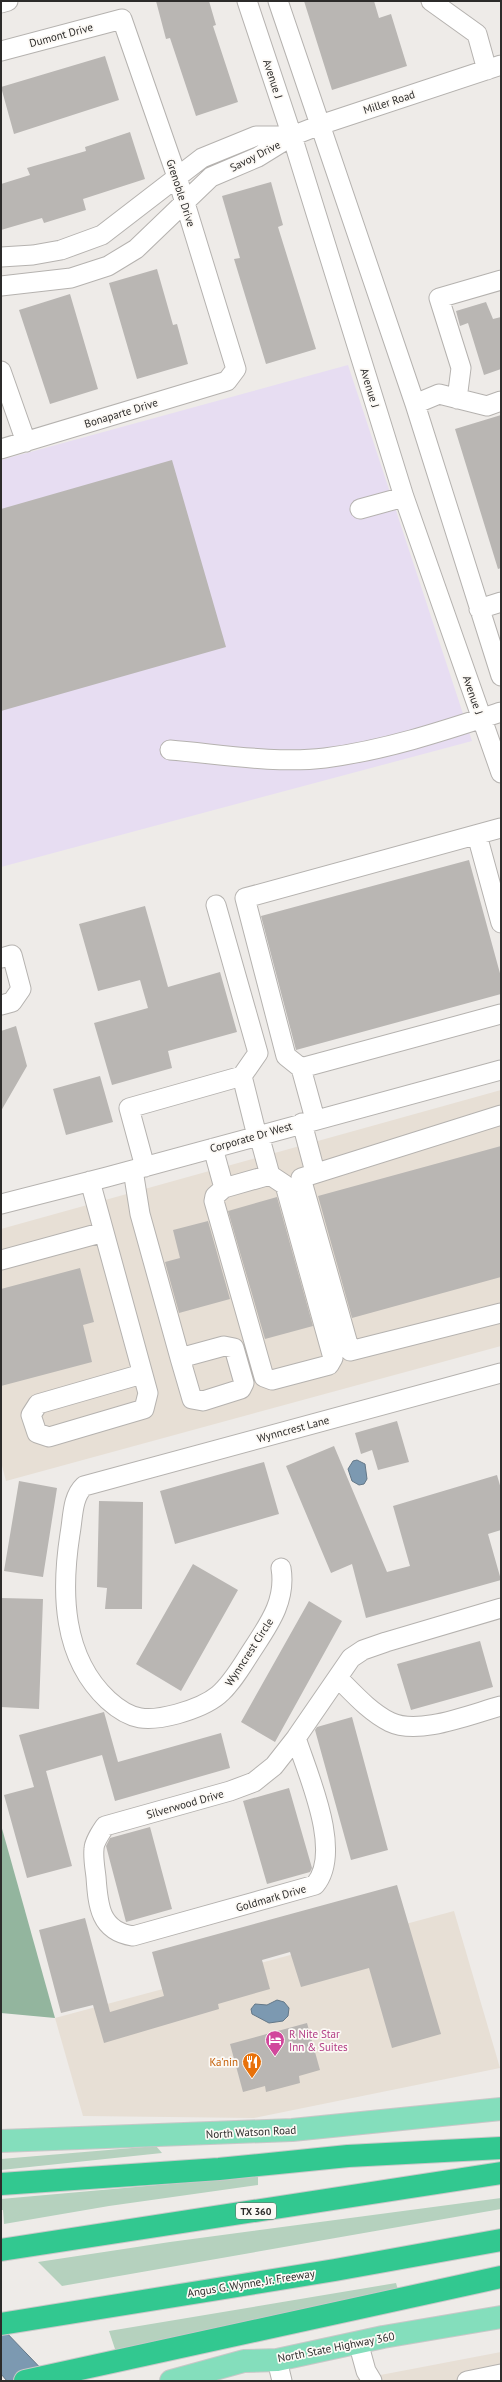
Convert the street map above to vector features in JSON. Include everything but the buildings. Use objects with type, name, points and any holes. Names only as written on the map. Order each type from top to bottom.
[{"type":"highway","points":[[1,2184],[219,2169],[348,2156],[501,2148]]},
{"type":"highway","name":"TX 360","points":[[6,2249],[501,2173]]},
{"type":"highway","name":"Angus G. Wynne, Jr. Freeway","points":[[1,2324],[75,2310],[327,2271],[501,2240]]},
{"type":"highway","points":[[26,2381],[501,2277]]},
{"type":"main road","name":"North Watson Road","points":[[1,2141],[292,2130],[501,2109]]},
{"type":"main road","name":"North State Highway 360","points":[[172,2381],[244,2361],[277,2360],[358,2342],[501,2317]]},
{"type":"street","points":[[1,3],[8,1]]},
{"type":"street","name":"Avenue J","points":[[247,1],[292,136],[404,497],[481,719],[496,740],[501,773]]},
{"type":"street","points":[[278,1],[415,404],[478,610],[501,676]]},
{"type":"street","name":"Miller Road","points":[[292,136],[320,125],[494,67],[478,34],[431,1]]},
{"type":"street","name":"Dumont Drive","points":[[1,51],[122,19]]},
{"type":"street","name":"Grenoble Drive","points":[[122,19],[177,177],[236,369]]},
{"type":"street","name":"Savoy Drive","points":[[1,257],[33,255],[61,250],[102,235],[202,158],[256,136],[292,136]]},
{"type":"street","name":"Savoy Drive","points":[[1,286],[72,278],[108,266],[136,249],[211,177],[258,157],[292,136]]},
{"type":"street","points":[[457,399],[461,368],[439,298],[501,280]]},
{"type":"street","name":"Bonaparte Drive","points":[[1,449],[227,381],[236,369]]},
{"type":"street","points":[[1,371],[26,442]]},
{"type":"street","points":[[415,404],[439,394],[487,406],[501,401]]},
{"type":"street","points":[[360,509],[404,497]]},
{"type":"street","points":[[478,610],[501,602]]},
{"type":"street","points":[[170,750],[284,759],[324,758],[388,748],[501,712]]},
{"type":"street","points":[[315,1172],[301,1068],[286,1056],[244,898],[501,828]]},
{"type":"street","points":[[477,835],[501,923]]},
{"type":"street","points":[[180,1358],[140,1214],[139,1168],[129,1108],[242,1076],[258,1053],[216,904]]},
{"type":"street","points":[[1,958],[12,955],[21,989],[12,1002],[1,1005]]},
{"type":"street","points":[[301,1068],[501,1014]]},
{"type":"street","name":"Corporate Dr West","points":[[1,1204],[501,1070]]},
{"type":"street","points":[[242,1076],[270,1175],[285,1185],[333,1358],[329,1365],[272,1380],[264,1377],[214,1201],[215,1196],[224,1188],[270,1175]]},
{"type":"street","points":[[501,1115],[315,1172],[301,1178],[350,1351],[501,1313]]},
{"type":"street","points":[[213,1148],[224,1188]]},
{"type":"street","points":[[90,1181],[148,1393],[144,1409],[49,1437],[37,1433],[32,1415],[38,1404],[142,1374]]},
{"type":"street","points":[[1,1260],[104,1232]]},
{"type":"street","name":"Wynncrest Lane","points":[[84,1486],[501,1373]]},
{"type":"street","name":"Wynncrest Circle","points":[[84,1486],[76,1497],[66,1562],[66,1613],[72,1643],[80,1665],[98,1690],[116,1708],[134,1717],[155,1720],[197,1708],[213,1701],[231,1683],[272,1617],[281,1597],[284,1584],[281,1568]]},
{"type":"street","name":"Silverwood Drive","points":[[126,1935],[120,1934],[110,1926],[102,1914],[97,1895],[94,1848],[105,1826],[230,1791],[254,1782],[274,1766],[296,1738],[351,1658],[362,1650],[500,1611]]},
{"type":"street","points":[[338,1679],[371,1709],[390,1722],[404,1726],[426,1726],[501,1706]]},
{"type":"street","name":"Goldmark Drive","points":[[126,1935],[133,1936],[299,1891],[315,1885],[321,1877],[326,1857],[322,1821],[296,1738]]},
{"type":"street","points":[[358,2342],[369,2380]]},
{"type":"street","points":[[277,2360],[282,2381]]},
{"type":"street","points":[[467,2381],[501,2374]]},
{"type":"shaded area","points":[[348,365],[472,741],[1,867],[1,460]]},
{"type":"shaded area","points":[[501,1090],[501,1346],[6,1481],[1,1462],[1,1229]]},
{"type":"shaded area","points":[[454,1911],[500,2068],[254,2118],[83,2116],[55,2018]]},
{"type":"shaded area","points":[[501,2352],[501,2381],[349,2381]]},
{"type":"green space","points":[[1,1825],[55,2018],[1,2013]]},
{"type":"green space","points":[[156,2146],[162,2153],[1,2170],[1,2159]]},
{"type":"green space","points":[[258,2176],[258,2185],[109,2206],[4,2224],[3,2210],[1,2210],[1,2199]]},
{"type":"green space","points":[[501,2198],[501,2209],[62,2286],[38,2262],[170,2242]]},
{"type":"green space","points":[[396,2283],[398,2290],[116,2352],[109,2331]]},
{"type":"water","points":[[357,1460],[365,1464],[367,1479],[364,1484],[359,1485],[352,1481],[348,1469],[353,1461]]},
{"type":"water","points":[[277,2000],[284,2002],[289,2008],[288,2016],[283,2021],[269,2023],[252,2014],[251,2009],[255,2004],[267,2005]]},
{"type":"water","points":[[1,2327],[53,2381],[7,2381],[1,2374]]},
{"type":"place","name":"R Nite Star Inn & Suites","points":[[275,2057]]},
{"type":"place","name":"Ka'nin","points":[[252,2079]]}]
